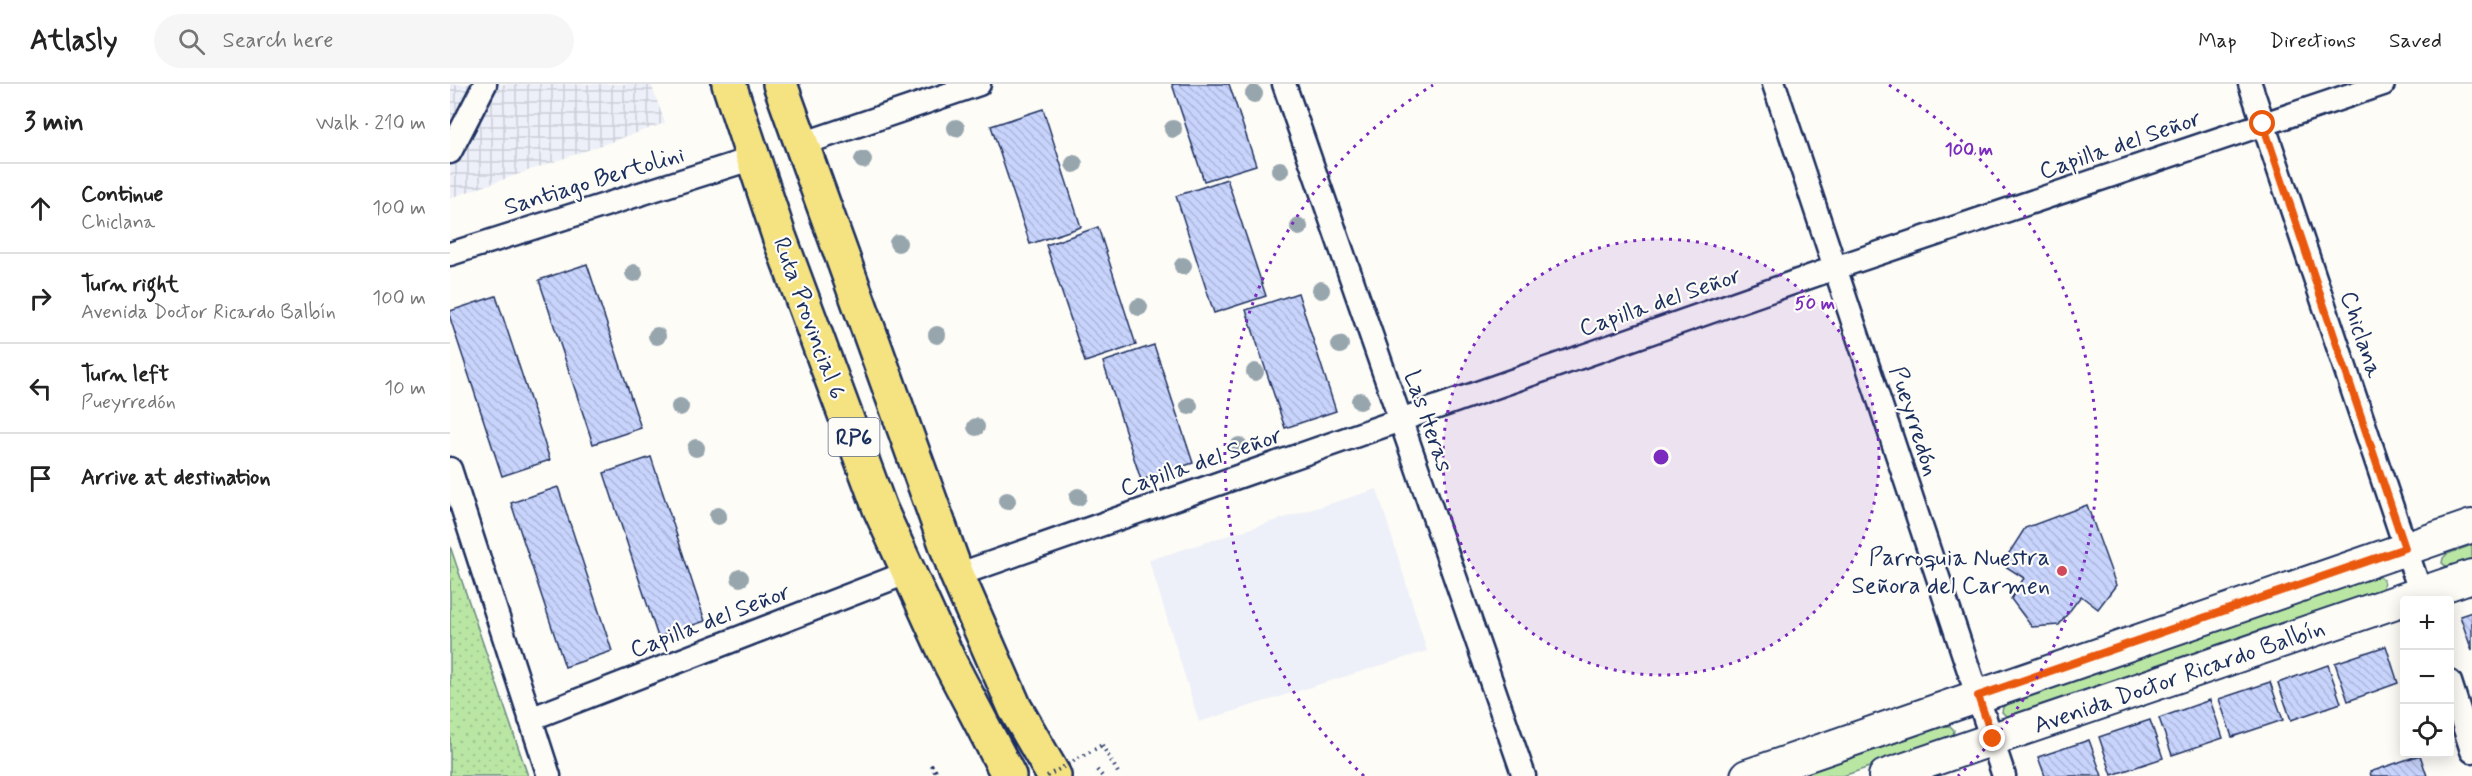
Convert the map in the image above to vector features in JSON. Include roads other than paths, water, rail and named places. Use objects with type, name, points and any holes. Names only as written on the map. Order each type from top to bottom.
[{"type":"highway","name":"Ruta Provincial 6","points":[[729,84],[779,236],[880,509],[951,663],[1010,776]]},
{"type":"highway","name":"RP6","points":[[780,84],[957,575],[1015,708],[1054,776]]},
{"type":"main road","name":"Avenida Doctor Ricardo Balbín","points":[[1747,776],[2472,526]]},
{"type":"main road","name":"Avenida Doctor Ricardo Balbín","points":[[2423,596],[2472,576]]},
{"type":"main road","name":"Avenida Doctor Ricardo Balbín","points":[[1885,776],[2400,604]]},
{"type":"street","points":[[450,152],[485,84]]},
{"type":"street","points":[[802,144],[979,84]]},
{"type":"street","name":"Las Heras","points":[[1284,84],[1524,776]]},
{"type":"street","name":"Pueyrredón","points":[[1774,84],[2004,776]]},
{"type":"street","name":"Chiclana","points":[[2250,84],[2421,596]]},
{"type":"street","name":"Capilla del Señor","points":[[957,575],[1835,268],[2383,84]]},
{"type":"street","name":"Santiago Bertolini","points":[[450,254],[754,158]]},
{"type":"street","points":[[450,469],[549,776]]},
{"type":"street","name":"Capilla del Señor","points":[[530,719],[909,572]]},
{"type":"street","points":[[2454,695],[2472,751]]},
{"type":"place","name":"Parroquia Nuestra Señora del Carmen","points":[[2062,571]]}]
